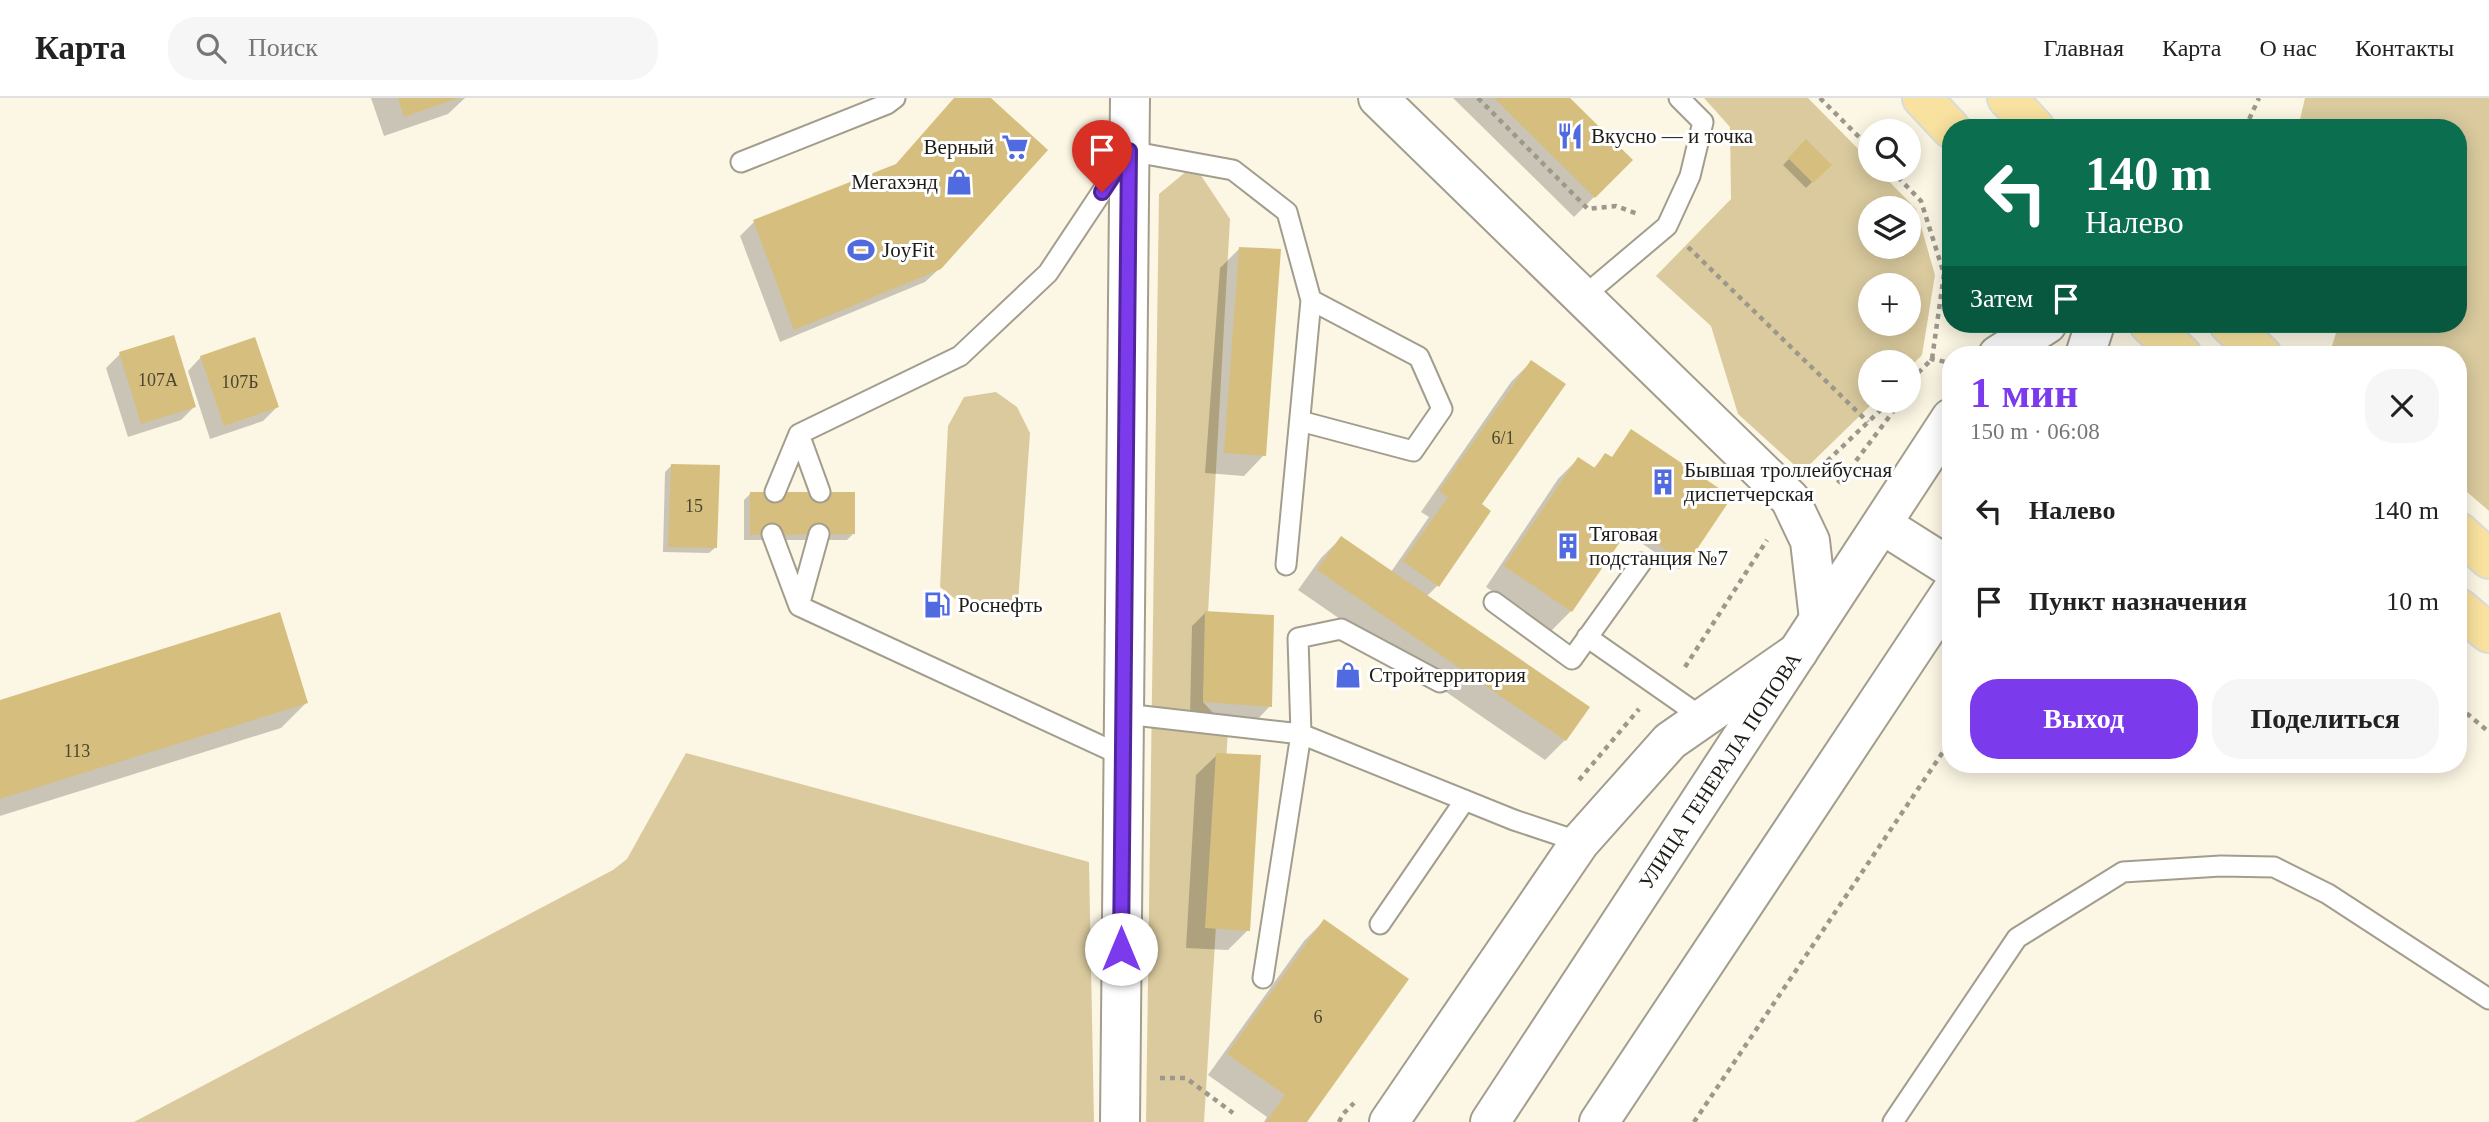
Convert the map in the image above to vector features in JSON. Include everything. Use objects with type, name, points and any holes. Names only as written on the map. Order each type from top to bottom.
[{"type":"main road","points":[[1922,98],[1942,120]]},
{"type":"main road","points":[[2007,98],[2027,119]]},
{"type":"main road","points":[[2159,333],[2172,346]]},
{"type":"main road","points":[[2239,333],[2252,346]]},
{"type":"main road","points":[[2467,539],[2489,559]]},
{"type":"main road","points":[[2467,615],[2489,633]]},
{"type":"street","points":[[1120,1122],[1129,98]]},
{"type":"street","points":[[1378,98],[1790,499],[1810,541],[1819,619]]},
{"type":"street","points":[[2013,346],[2033,333]]},
{"type":"street","name":"УЛИЦА ГЕНЕРАЛА ПОПОВА","points":[[1490,1122],[1942,432]]},
{"type":"street","points":[[1882,524],[1942,562]]},
{"type":"street","points":[[1599,1122],[1942,606]]},
{"type":"street","points":[[1389,1122],[1580,842],[1670,741],[1798,652]]},
{"type":"lane","points":[[741,162],[887,104],[895,98]]},
{"type":"lane","points":[[1584,296],[1667,226],[1690,176],[1703,122],[1679,98]]},
{"type":"lane","points":[[775,492],[799,434],[960,356],[1048,273],[1129,151],[1233,170],[1286,212],[1311,300],[1286,565]]},
{"type":"lane","points":[[1300,421],[1413,450],[1442,409],[1419,357],[1311,300]]},
{"type":"lane","points":[[799,434],[820,492]]},
{"type":"lane","points":[[772,534],[799,606],[1123,756]]},
{"type":"lane","points":[[799,606],[819,534]]},
{"type":"lane","points":[[1494,602],[1572,659],[1641,562]]},
{"type":"lane","points":[[1263,978],[1301,734],[1298,638],[1341,629],[1440,682]]},
{"type":"lane","points":[[1587,638],[1703,718]]},
{"type":"lane","points":[[1125,714],[1301,734],[1465,800],[1580,842]]},
{"type":"lane","points":[[1380,924],[1465,800]]},
{"type":"lane","points":[[1893,1122],[2017,938],[2123,872],[2221,866],[2274,867],[2328,894],[2489,999]]},
{"type":"path","points":[[1820,98],[1858,136]]},
{"type":"path","points":[[2249,119],[2259,98]]},
{"type":"path","points":[[1903,182],[1921,201],[1942,268]]},
{"type":"path","points":[[1921,374],[1932,359],[1942,288]]},
{"type":"path","points":[[1932,359],[1942,361]]},
{"type":"path","points":[[1921,370],[1932,359]]},
{"type":"path","points":[[1815,472],[1878,413]]},
{"type":"path","points":[[1822,467],[1840,482],[1892,413]]},
{"type":"path","points":[[1685,667],[1769,536]]},
{"type":"path","points":[[1572,788],[1645,704]]},
{"type":"path","points":[[2467,714],[2489,732]]},
{"type":"path","points":[[1694,1122],[1942,753]]},
{"type":"path","points":[[1120,1078],[1186,1078],[1233,1113]]},
{"type":"shaded area","points":[[1704,98],[1808,98],[1858,149],[1858,182],[1890,182],[1903,196],[1858,196],[1858,259],[1921,259],[1921,226],[1935,275],[1922,355],[1921,350],[1858,350],[1858,413],[1863,413],[1802,472],[1738,414],[1711,326],[1656,276],[1731,199],[1730,127]]},
{"type":"shaded area","points":[[2305,98],[2489,98],[2489,511],[2467,492],[2467,346],[2332,346],[2336,333],[2467,333],[2467,119],[2300,119]]},
{"type":"shaded area","points":[[1194,165],[1230,219],[1203,702],[1228,729],[1204,1122],[1146,1122],[1159,194]]},
{"type":"shaded area","points":[[996,392],[1017,407],[1030,433],[1018,602],[959,602],[940,587],[948,426],[964,397]]},
{"type":"shaded area","points":[[686,753],[1089,862],[1094,1122],[134,1122],[613,870],[627,859]]},
{"type":"building","points":[[398,98],[459,98],[404,117]]},
{"type":"building","points":[[954,98],[991,98],[1048,150],[941,269],[794,330],[753,220],[896,164]]},
{"type":"building","name":"Вкусно — и точка","points":[[1494,98],[1570,98],[1633,160],[1595,198]]},
{"type":"building","points":[[1806,139],[1832,165],[1813,183],[1788,158]]},
{"type":"building","points":[[1239,247],[1281,249],[1266,456],[1224,453]]},
{"type":"building","points":[[174,335],[196,407],[141,424],[119,352]]},
{"type":"building","points":[[255,337],[279,407],[224,426],[200,356]]},
{"type":"building","points":[[1531,360],[1566,384],[1482,504],[1491,511],[1439,587],[1403,561],[1448,497],[1439,491]]},
{"type":"building","points":[[1631,429],[1732,497],[1687,564],[1631,526],[1572,612],[1504,566],[1578,457],[1595,468],[1605,453],[1612,457]]},
{"type":"building","points":[[671,464],[720,465],[717,548],[668,547]]},
{"type":"building","points":[[750,492],[855,492],[855,534],[750,535]]},
{"type":"building","points":[[1341,536],[1590,707],[1566,741],[1317,570]]},
{"type":"building","points":[[1205,611],[1274,615],[1272,707],[1203,702]]},
{"type":"building","points":[[280,612],[308,703],[0,799],[0,700]]},
{"type":"building","points":[[1216,753],[1261,755],[1250,931],[1205,928]]},
{"type":"building","points":[[1324,919],[1409,979],[1307,1122],[1266,1122],[1285,1095],[1227,1054]]},
{"type":"place","name":"Вкусно — и точка","points":[[1570,136]]},
{"type":"place","name":"Верный","points":[[1015,147]]},
{"type":"place","name":"Мегахэнд","points":[[959,182]]},
{"type":"place","name":"JoyFit","points":[[861,250]]},
{"type":"place","name":"Бывшая троллейбусная диспетчерская","points":[[1663,482]]},
{"type":"place","name":"Тяговая подстанция №7","points":[[1568,546]]},
{"type":"place","name":"Роснефть","points":[[937,605]]},
{"type":"place","name":"Стройтерритория","points":[[1348,675]]},
{"type":"route","points":[[1102,192],[1129,151],[1121,949]]}]
